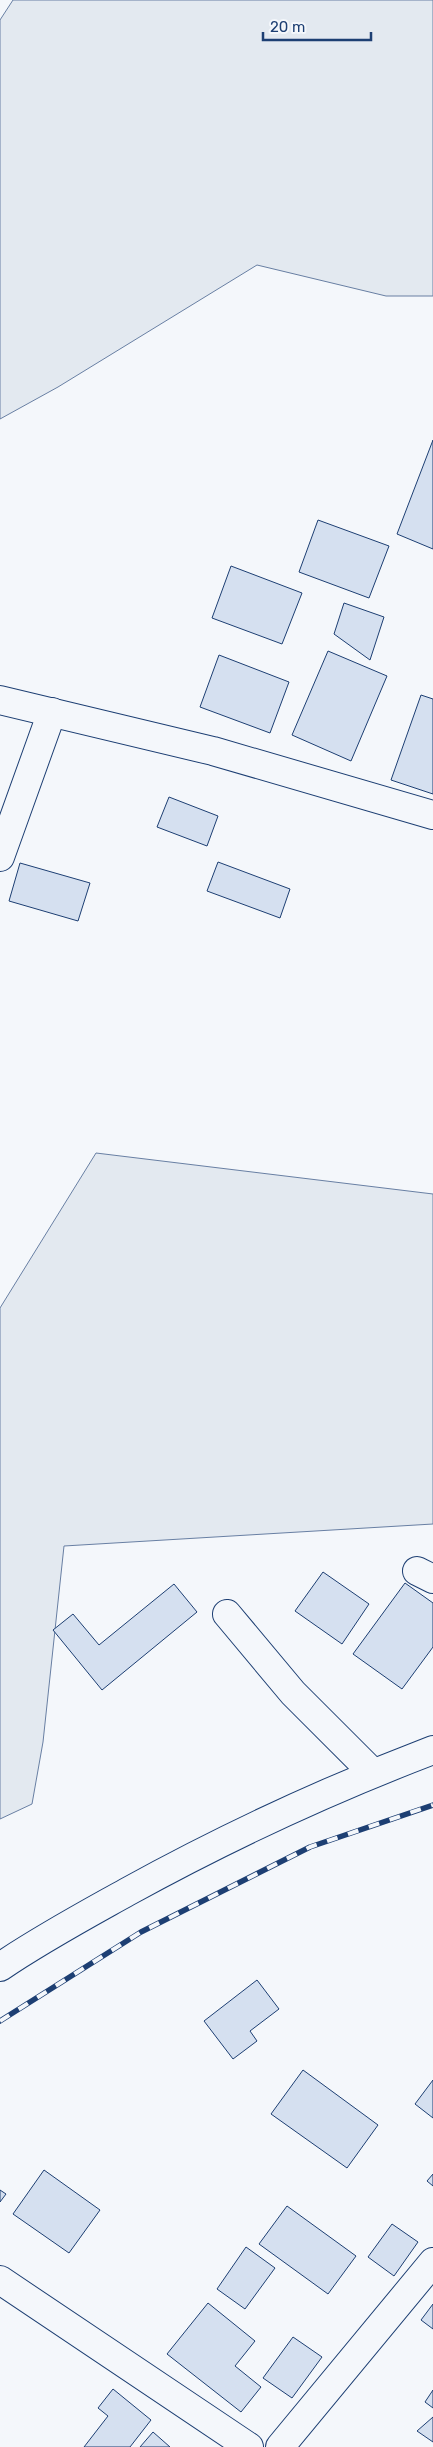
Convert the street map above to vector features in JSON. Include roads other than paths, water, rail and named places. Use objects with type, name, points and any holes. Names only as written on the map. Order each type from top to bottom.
[{"type":"street","points":[[0,700],[213,751],[433,815]]},
{"type":"street","points":[[0,857],[52,712]]},
{"type":"street","points":[[227,1614],[293,1693],[374,1773]]},
{"type":"street","points":[[0,1967],[38,1941],[190,1857],[374,1773],[433,1750]]},
{"type":"street","points":[[280,2447],[433,2262]]},
{"type":"street","points":[[0,2280],[249,2447]]},
{"type":"railway","points":[[0,2021],[141,1932],[310,1847],[433,1805]]}]
